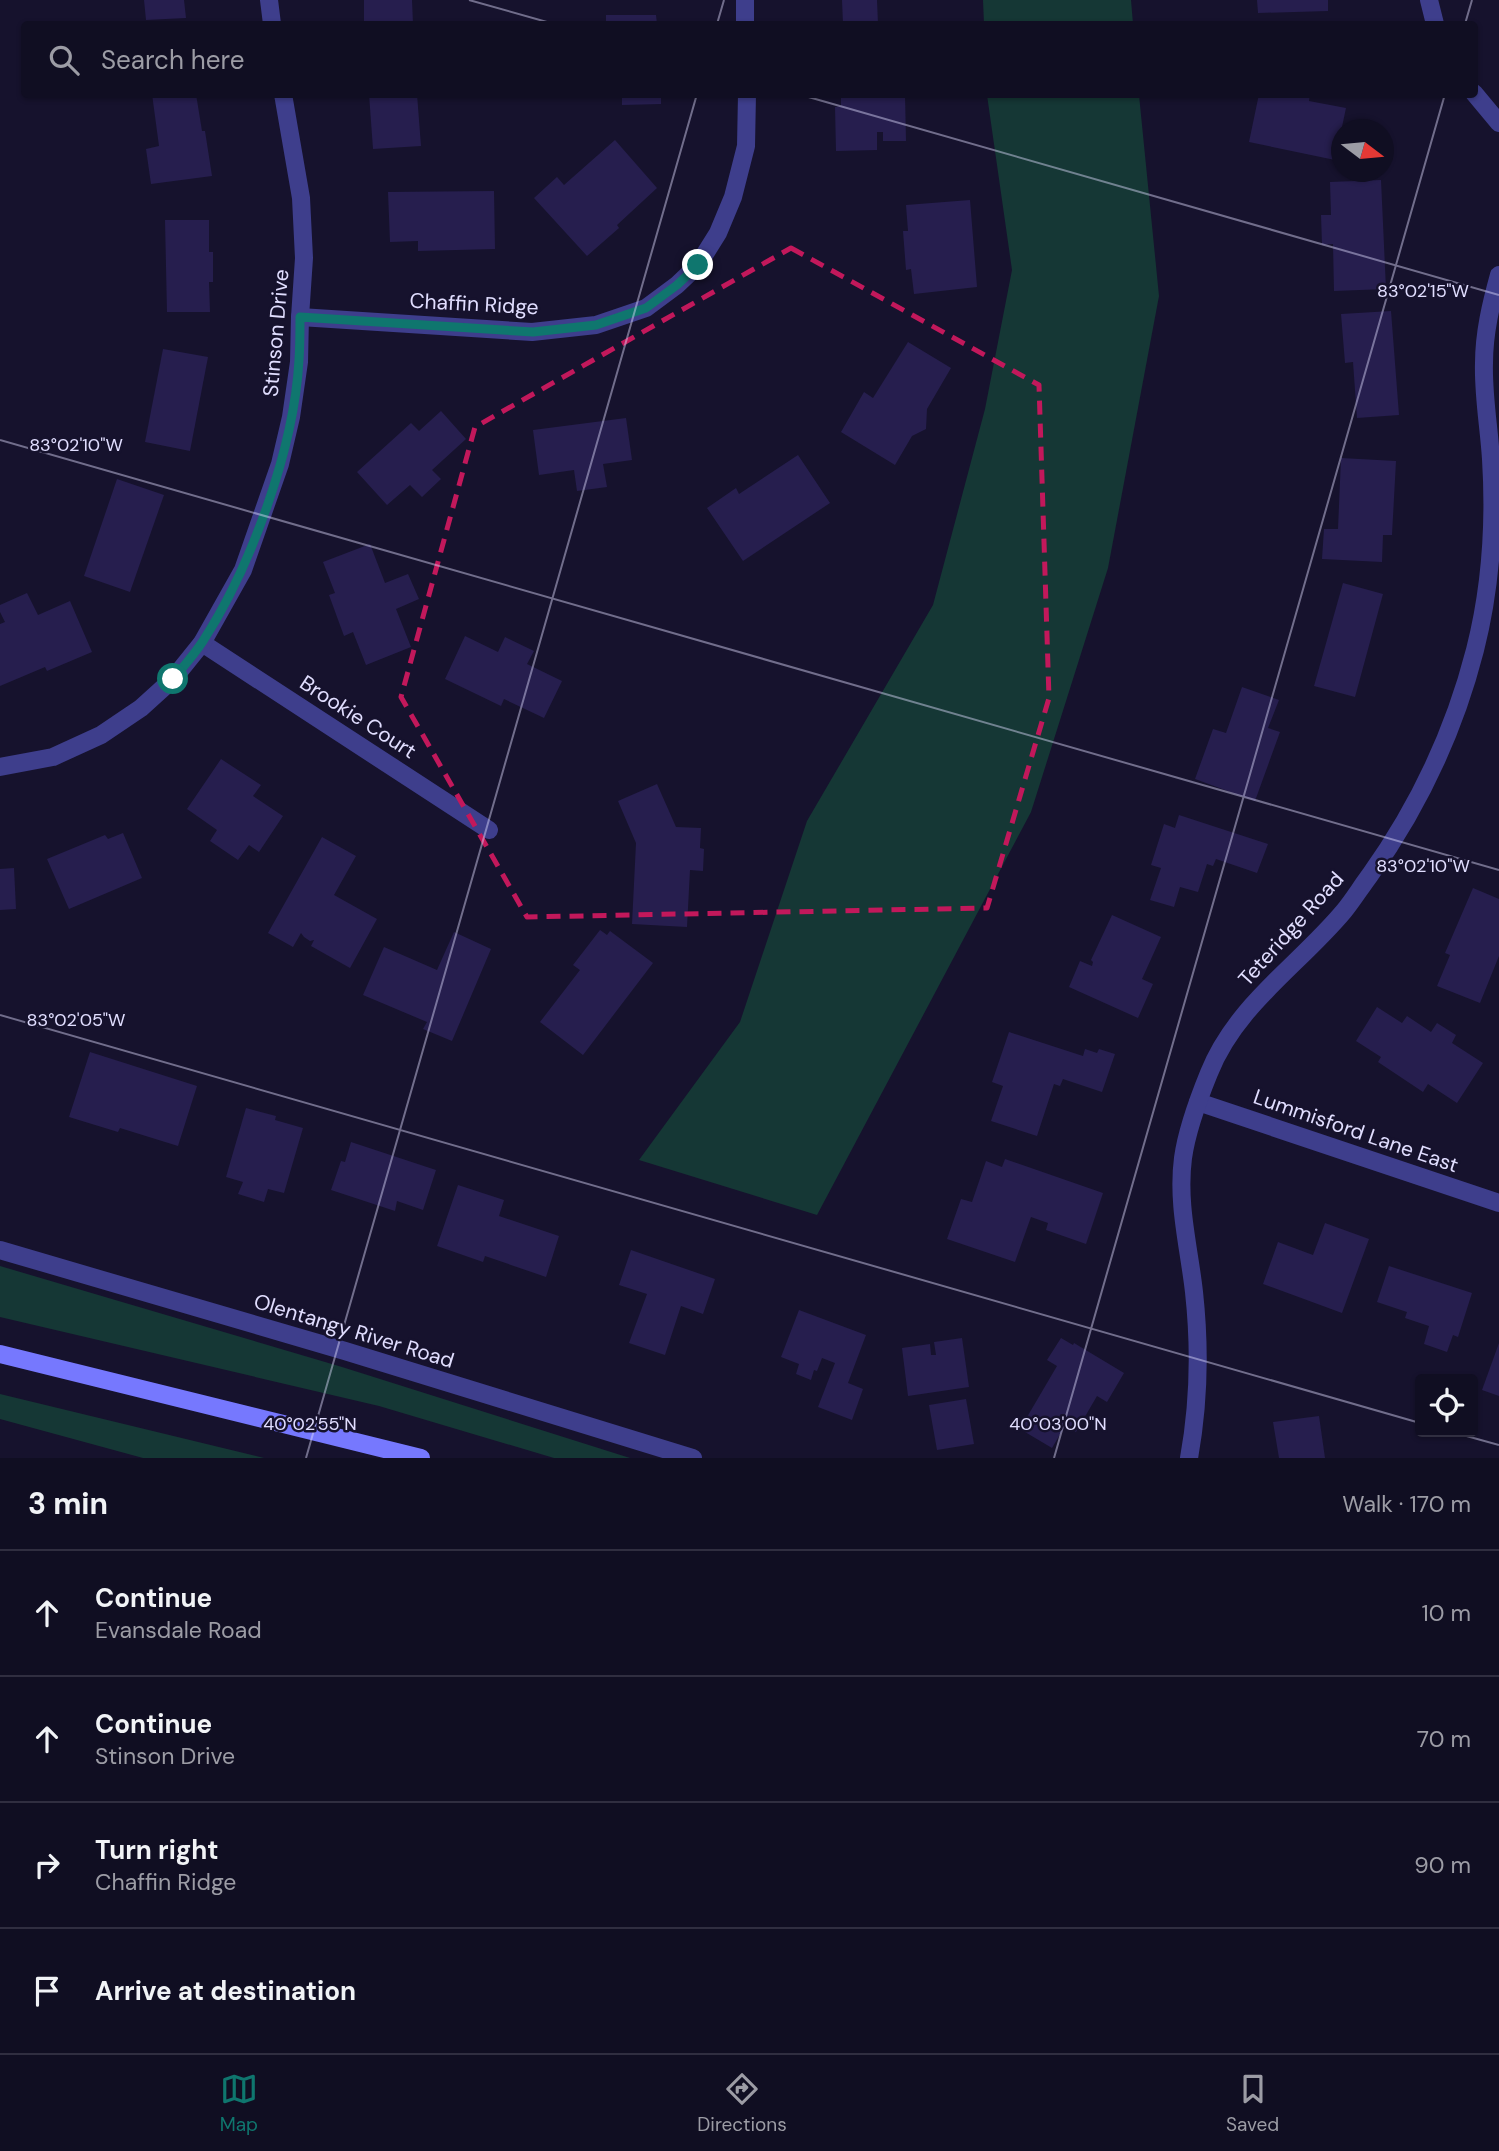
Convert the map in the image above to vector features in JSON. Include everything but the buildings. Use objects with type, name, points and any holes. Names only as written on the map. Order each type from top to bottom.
[{"type":"main road","points":[[0,1354],[421,1458]]},
{"type":"street","points":[[269,0],[272,21]]},
{"type":"street","points":[[744,0],[745,21]]},
{"type":"street","points":[[1429,0],[1434,21]]},
{"type":"street","points":[[1478,97],[1499,123]]},
{"type":"street","name":"Stinson Drive","points":[[0,767],[53,757],[101,735],[141,708],[165,687],[202,643],[243,570],[280,464],[291,417],[299,362],[304,258],[301,198],[284,98]]},
{"type":"street","name":"Chaffin Ridge","points":[[300,317],[533,332],[596,325],[646,308],[698,265],[718,233],[733,197],[746,146],[747,98]]},
{"type":"street","name":"Teteridge Road","points":[[1189,1458],[1195,1426],[1198,1374],[1194,1292],[1182,1218],[1183,1158],[1198,1102],[1221,1048],[1243,1016],[1275,980],[1344,911],[1380,861],[1412,812],[1450,726],[1475,651],[1491,560],[1491,460],[1483,363],[1488,317],[1499,275]]},
{"type":"street","name":"Brookie Court","points":[[202,643],[489,830]]},
{"type":"street","name":"Lummisford Lane East","points":[[1198,1102],[1499,1203]]},
{"type":"street","name":"Olentangy River Road","points":[[0,1250],[693,1458]]},
{"type":"highlighted area","points":[[791,248],[1039,385],[1049,698],[987,908],[527,917],[401,697],[475,427]]},
{"type":"green space","points":[[983,0],[1131,0],[1133,21],[984,21]]},
{"type":"green space","points":[[987,98],[1139,98],[1159,296],[1108,568],[1031,812],[817,1215],[639,1160],[740,1022],[807,821],[933,605],[985,409],[1012,270]]},
{"type":"green space","points":[[0,1266],[342,1367],[630,1458],[554,1458],[379,1406],[0,1317]]},
{"type":"green space","points":[[0,1394],[264,1458],[143,1458],[0,1419]]},
{"type":"route","points":[[173,679],[202,643],[243,570],[266,506],[280,464],[291,417],[299,362],[300,317],[533,332],[596,325],[646,308],[698,265]]}]
